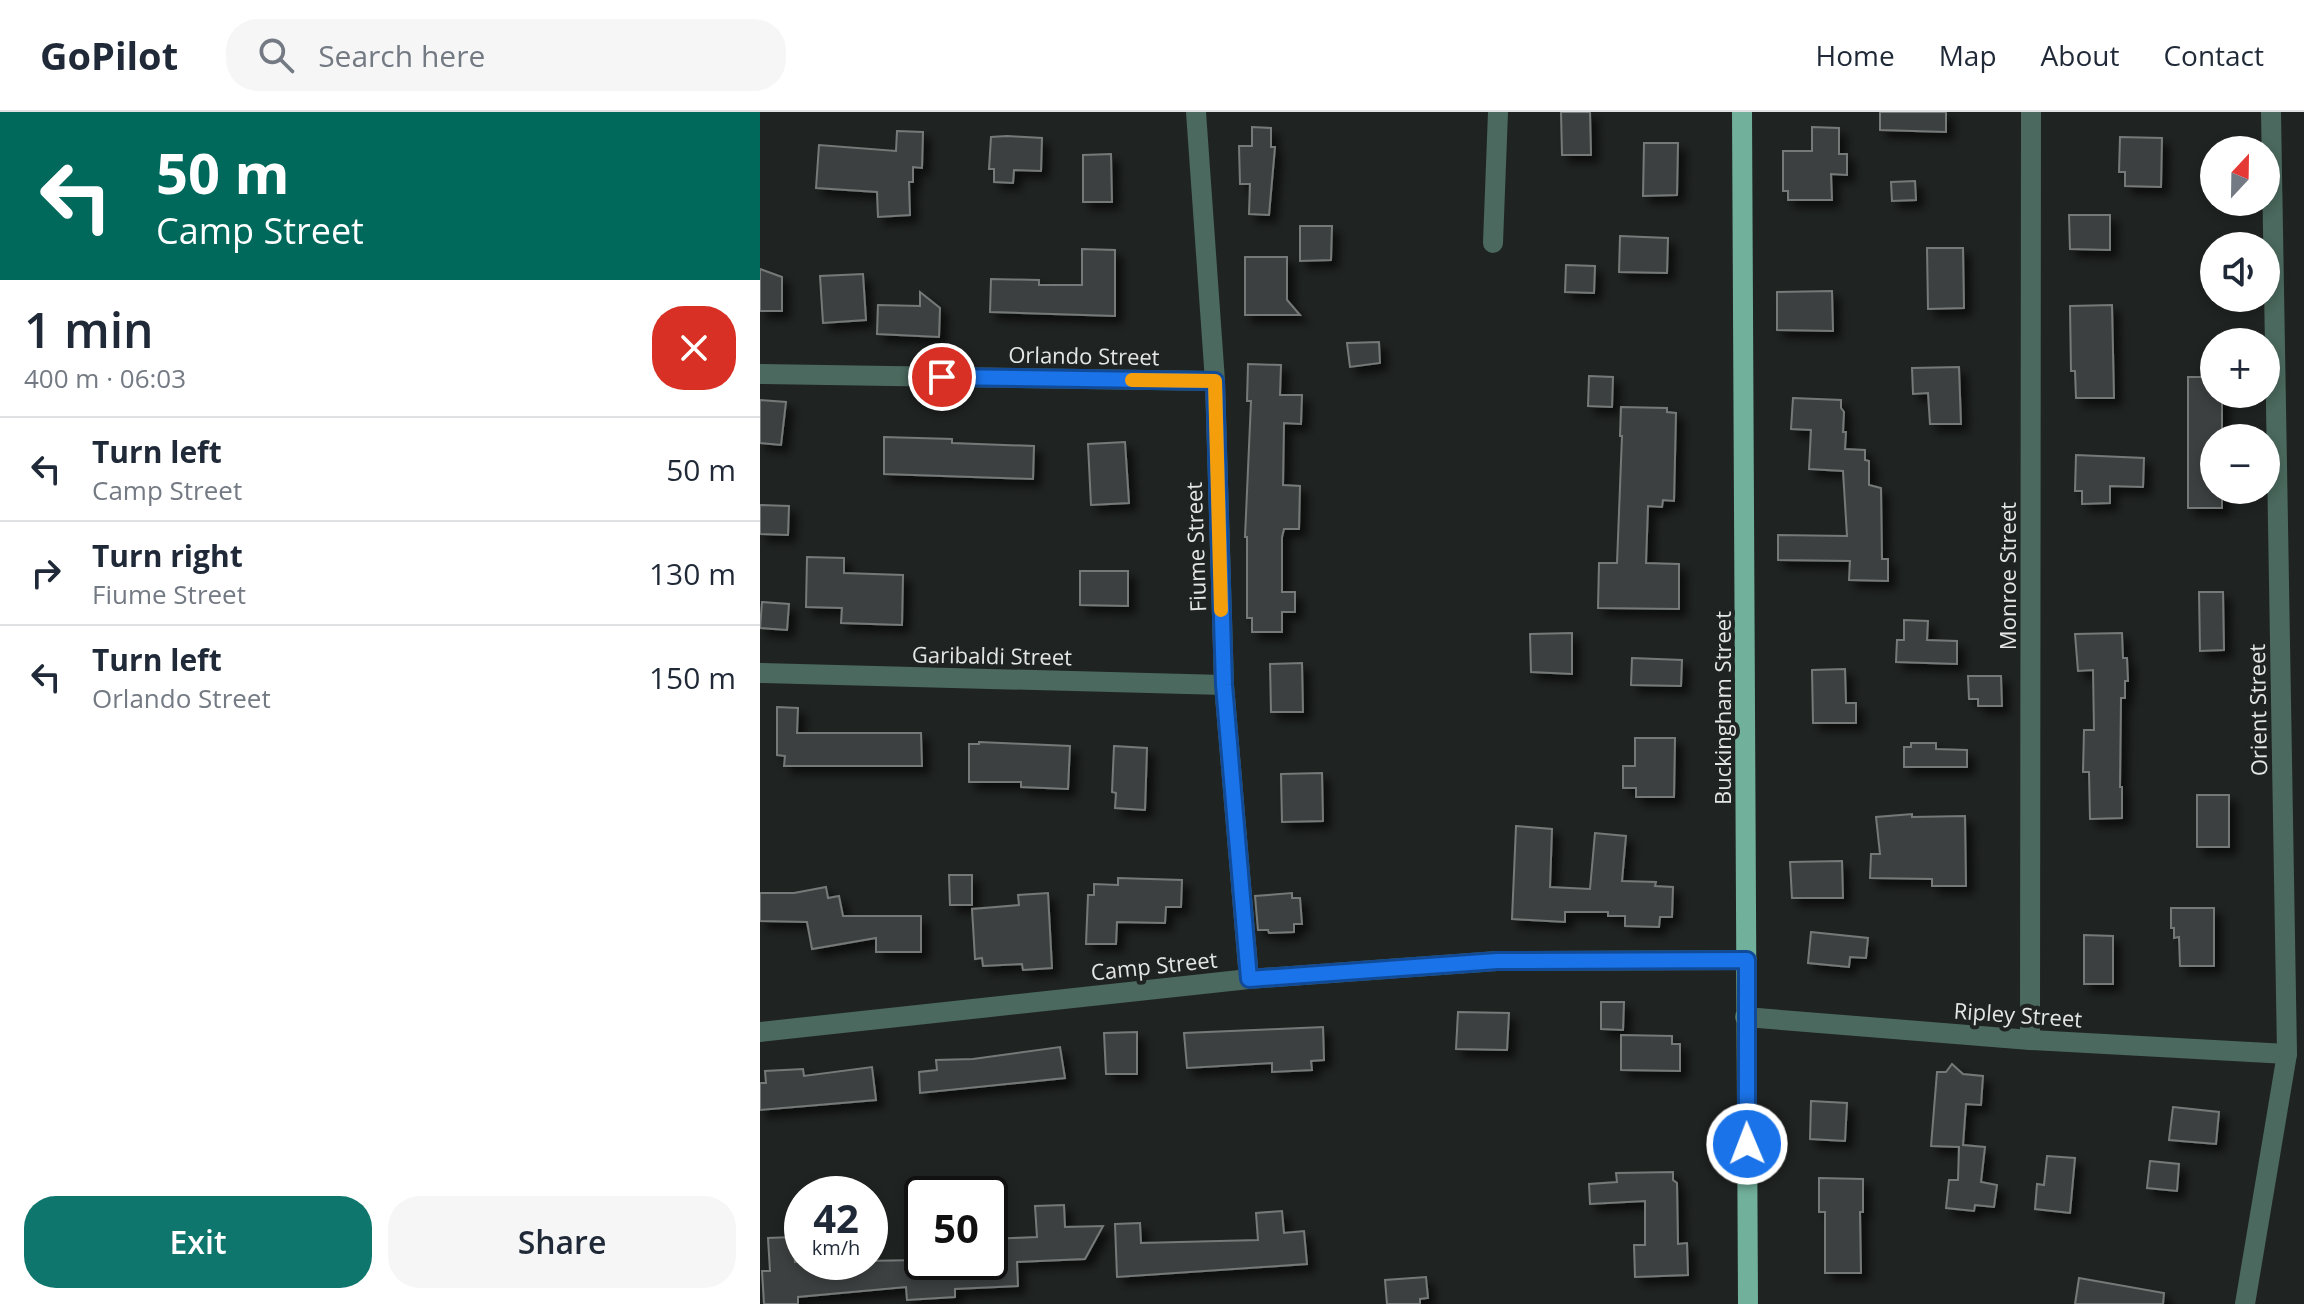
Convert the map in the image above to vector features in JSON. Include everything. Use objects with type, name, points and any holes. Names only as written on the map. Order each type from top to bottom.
[{"type":"main road","name":"Buckingham Street","points":[[1742,112],[1748,1304]]},
{"type":"street","name":"Fiume Street","points":[[1196,112],[1215,381],[1224,685],[1249,979]]},
{"type":"street","points":[[1493,243],[1498,112]]},
{"type":"street","name":"Monroe Street","points":[[2030,1040],[2031,112]]},
{"type":"street","name":"Orient Street","points":[[2245,1304],[2287,1054],[2271,112]]},
{"type":"street","name":"Orlando Street","points":[[760,374],[1215,381]]},
{"type":"street","name":"Garibaldi Street","points":[[760,673],[1224,685]]},
{"type":"street","name":"Camp Street","points":[[760,1032],[1249,979],[1497,961],[1747,960]]},
{"type":"street","name":"Ripley Street","points":[[1745,1017],[2030,1040],[2287,1054]]},
{"type":"building","points":[[1561,112],[1590,112],[1591,155],[1562,155]]},
{"type":"building","points":[[1880,112],[1946,112],[1946,132],[1880,130]]},
{"type":"building","points":[[1252,127],[1271,128],[1271,147],[1275,147],[1269,215],[1249,214],[1250,184],[1240,184],[1239,146],[1252,146]]},
{"type":"building","points":[[1812,127],[1839,128],[1839,154],[1847,154],[1847,175],[1831,174],[1832,200],[1788,200],[1788,191],[1783,191],[1783,151],[1812,151]]},
{"type":"building","points":[[897,131],[923,132],[922,168],[913,167],[913,182],[909,182],[910,215],[878,217],[877,192],[816,188],[819,145],[896,151]]},
{"type":"building","points":[[991,137],[1042,138],[1041,171],[1014,170],[1013,183],[994,182],[994,169],[989,169]]},
{"type":"building","points":[[2120,137],[2162,138],[2161,187],[2125,186],[2125,172],[2119,172]]},
{"type":"building","points":[[1644,143],[1678,143],[1677,195],[1643,196]]},
{"type":"building","points":[[1111,154],[1112,202],[1083,202],[1083,155]]},
{"type":"building","points":[[1915,181],[1916,200],[1892,201],[1891,182]]},
{"type":"building","points":[[2069,215],[2110,215],[2110,250],[2070,249]]},
{"type":"building","points":[[1300,226],[1332,226],[1331,260],[1300,261]]},
{"type":"building","points":[[1620,236],[1668,238],[1667,273],[1619,272]]},
{"type":"building","points":[[1927,248],[1963,248],[1964,308],[1928,309]]},
{"type":"building","points":[[1082,249],[1115,250],[1115,316],[990,312],[991,279],[1039,280],[1039,285],[1082,285]]},
{"type":"building","points":[[1245,257],[1287,257],[1287,300],[1300,315],[1245,315]]},
{"type":"building","points":[[1566,265],[1595,266],[1594,293],[1565,292]]},
{"type":"building","points":[[760,269],[782,277],[782,311],[760,311]]},
{"type":"building","points":[[863,274],[866,320],[823,323],[820,276]]},
{"type":"building","points":[[1832,291],[1833,331],[1777,330],[1777,292]]},
{"type":"building","points":[[920,292],[940,308],[939,337],[877,334],[878,305],[920,306]]},
{"type":"building","points":[[2112,305],[2114,398],[2076,398],[2075,371],[2071,371],[2070,306]]},
{"type":"building","points":[[1379,342],[1380,363],[1350,367],[1347,343]]},
{"type":"building","points":[[1248,364],[1281,365],[1280,395],[1302,395],[1301,424],[1284,423],[1283,485],[1300,486],[1299,529],[1284,529],[1282,537],[1282,592],[1295,592],[1295,612],[1282,612],[1282,632],[1252,632],[1252,618],[1247,618],[1245,537],[1251,401],[1247,401]]},
{"type":"building","points":[[1959,367],[1961,424],[1930,424],[1928,393],[1913,394],[1912,368]]},
{"type":"building","points":[[1589,376],[1613,377],[1612,407],[1588,406]]},
{"type":"building","points":[[2188,377],[2200,377],[2200,408],[2222,408],[2222,424],[2200,424],[2200,504],[2222,504],[2222,508],[2188,508]]},
{"type":"building","points":[[1793,398],[1841,400],[1845,449],[1865,450],[1865,460],[1869,461],[1869,485],[1881,488],[1882,559],[1888,559],[1888,581],[1849,580],[1850,561],[1778,560],[1778,535],[1847,536],[1843,471],[1809,469],[1811,430],[1791,429]]},
{"type":"building","points":[[760,400],[786,402],[781,445],[760,443]]},
{"type":"building","points":[[1621,407],[1667,408],[1667,412],[1676,413],[1674,501],[1663,500],[1662,507],[1648,506],[1646,563],[1679,564],[1679,609],[1598,608],[1599,563],[1617,563]]},
{"type":"building","points":[[884,437],[1034,446],[1033,479],[884,474]]},
{"type":"building","points":[[1125,442],[1129,503],[1091,505],[1088,444]]},
{"type":"building","points":[[2076,455],[2144,458],[2143,487],[2110,486],[2110,503],[2082,504],[2082,491],[2075,491]]},
{"type":"building","points":[[760,505],[789,506],[788,535],[760,534]]},
{"type":"building","points":[[807,557],[844,558],[844,573],[903,575],[902,625],[841,623],[842,608],[806,607]]},
{"type":"building","points":[[1080,571],[1128,571],[1128,606],[1080,605]]},
{"type":"building","points":[[2199,592],[2223,592],[2224,650],[2200,651]]},
{"type":"building","points":[[762,602],[789,604],[787,630],[760,628]]},
{"type":"building","points":[[1904,620],[1928,621],[1927,640],[1957,641],[1957,664],[1896,662],[1897,640],[1904,640]]},
{"type":"building","points":[[1572,633],[1572,674],[1531,672],[1530,634]]},
{"type":"building","points":[[2122,633],[2128,681],[2125,681],[2125,698],[2121,698],[2122,818],[2090,819],[2089,772],[2083,772],[2084,730],[2094,730],[2093,670],[2078,671],[2075,634]]},
{"type":"building","points":[[1632,658],[1682,660],[1681,686],[1631,685]]},
{"type":"building","points":[[1302,663],[1303,712],[1271,712],[1270,664]]},
{"type":"building","points":[[1845,669],[1846,703],[1856,703],[1856,723],[1813,723],[1812,670]]},
{"type":"building","points":[[1968,676],[2001,676],[2002,706],[1978,706],[1978,699],[1969,699]]},
{"type":"building","points":[[777,707],[798,708],[797,733],[921,733],[922,766],[784,766],[785,756],[777,755]]},
{"type":"building","points":[[1635,738],[1675,738],[1674,797],[1636,797],[1636,788],[1623,788],[1623,766],[1635,766]]},
{"type":"building","points":[[1911,743],[1936,743],[1936,749],[1967,750],[1967,767],[1904,767],[1904,747],[1911,747]]},
{"type":"building","points":[[969,744],[1070,746],[1068,789],[1021,787],[1021,782],[969,782]]},
{"type":"building","points":[[1114,746],[1147,748],[1145,810],[1115,808],[1116,793],[1112,792]]},
{"type":"building","points":[[1322,773],[1323,821],[1282,822],[1281,774]]},
{"type":"building","points":[[2197,795],[2229,795],[2229,847],[2197,847]]},
{"type":"building","points":[[1912,814],[1912,817],[1965,816],[1966,886],[1932,886],[1932,879],[1870,878],[1871,854],[1880,854],[1876,817]]},
{"type":"building","points":[[1516,826],[1552,829],[1550,887],[1590,889],[1595,833],[1626,836],[1622,881],[1656,882],[1655,886],[1673,887],[1672,917],[1660,917],[1659,927],[1625,926],[1625,916],[1608,916],[1608,912],[1565,912],[1565,922],[1512,919]]},
{"type":"building","points":[[1842,861],[1843,898],[1792,898],[1790,862]]},
{"type":"building","points":[[949,875],[972,875],[972,905],[950,905]]},
{"type":"building","points":[[1118,878],[1182,880],[1181,907],[1166,907],[1165,923],[1117,922],[1116,944],[1086,944],[1088,895],[1094,895],[1094,884],[1118,885]]},
{"type":"building","points":[[826,887],[828,898],[839,896],[843,916],[921,916],[921,952],[876,952],[876,938],[812,949],[807,922],[760,921],[760,893],[794,893]]},
{"type":"building","points":[[1048,893],[1052,968],[1023,970],[1022,964],[983,966],[982,958],[975,959],[972,909],[1019,905],[1018,895]]},
{"type":"building","points":[[1292,893],[1292,898],[1300,898],[1302,924],[1294,924],[1294,932],[1258,930],[1255,896]]},
{"type":"building","points":[[2171,908],[2214,908],[2214,966],[2180,966],[2179,937],[2174,938],[2174,928],[2171,928]]},
{"type":"building","points":[[1811,932],[1868,938],[1866,958],[1850,957],[1849,967],[1808,963]]},
{"type":"building","points":[[2084,935],[2113,936],[2113,984],[2084,984]]},
{"type":"building","points":[[1601,1002],[1624,1002],[1623,1030],[1601,1029]]},
{"type":"building","points":[[1458,1012],[1509,1013],[1507,1050],[1456,1049]]},
{"type":"building","points":[[1323,1027],[1324,1060],[1311,1061],[1312,1070],[1272,1072],[1272,1063],[1187,1068],[1184,1033]]},
{"type":"building","points":[[1137,1032],[1137,1074],[1106,1074],[1104,1033]]},
{"type":"building","points":[[1621,1035],[1672,1036],[1672,1044],[1680,1044],[1680,1071],[1621,1070]]},
{"type":"building","points":[[1060,1047],[1065,1078],[920,1093],[919,1072],[937,1070],[936,1060],[973,1059]]},
{"type":"building","points":[[1952,1064],[1963,1074],[1983,1076],[1981,1105],[1966,1104],[1963,1145],[1985,1147],[1981,1182],[1997,1185],[1994,1207],[1975,1205],[1974,1211],[1946,1208],[1949,1180],[1958,1180],[1959,1147],[1931,1146],[1937,1072],[1946,1072]]},
{"type":"building","points":[[872,1067],[876,1100],[760,1110],[760,1083],[766,1083],[765,1071],[803,1069],[804,1076]]},
{"type":"building","points":[[1811,1101],[1847,1103],[1845,1141],[1810,1139]]},
{"type":"building","points":[[2173,1107],[2219,1112],[2216,1144],[2169,1140]]},
{"type":"building","points":[[2047,1156],[2075,1158],[2070,1213],[2035,1209],[2037,1184],[2044,1185]]},
{"type":"building","points":[[2150,1161],[2179,1164],[2177,1191],[2147,1188]]},
{"type":"building","points":[[1673,1172],[1673,1180],[1677,1183],[1678,1244],[1687,1243],[1688,1275],[1635,1277],[1634,1245],[1645,1245],[1645,1201],[1590,1204],[1589,1184],[1617,1182],[1616,1173]]},
{"type":"building","points":[[1819,1178],[1863,1179],[1861,1273],[1825,1273],[1825,1212],[1819,1212]]},
{"type":"building","points":[[1064,1205],[1065,1227],[1103,1226],[1085,1259],[1017,1262],[1018,1286],[955,1289],[955,1297],[907,1300],[906,1287],[798,1297],[798,1304],[764,1304],[762,1271],[770,1271],[768,1238],[784,1237],[784,1280],[888,1280],[888,1261],[904,1260],[904,1280],[1008,1280],[1008,1238],[1037,1237],[1035,1206]]},
{"type":"building","points":[[1282,1211],[1284,1233],[1304,1231],[1307,1264],[1117,1277],[1115,1224],[1140,1223],[1141,1243],[1258,1240],[1256,1213]]},
{"type":"building","points":[[1426,1277],[1428,1298],[1420,1299],[1420,1304],[1387,1304],[1385,1280]]},
{"type":"building","points":[[2079,1278],[2164,1293],[2163,1304],[2075,1304]]},
{"type":"slow traffic","points":[[1132,380],[1215,381],[1221,610]]},
{"type":"route","points":[[942,377],[1215,381],[1224,685],[1249,979],[1497,961],[1747,960],[1747,1144]]}]
